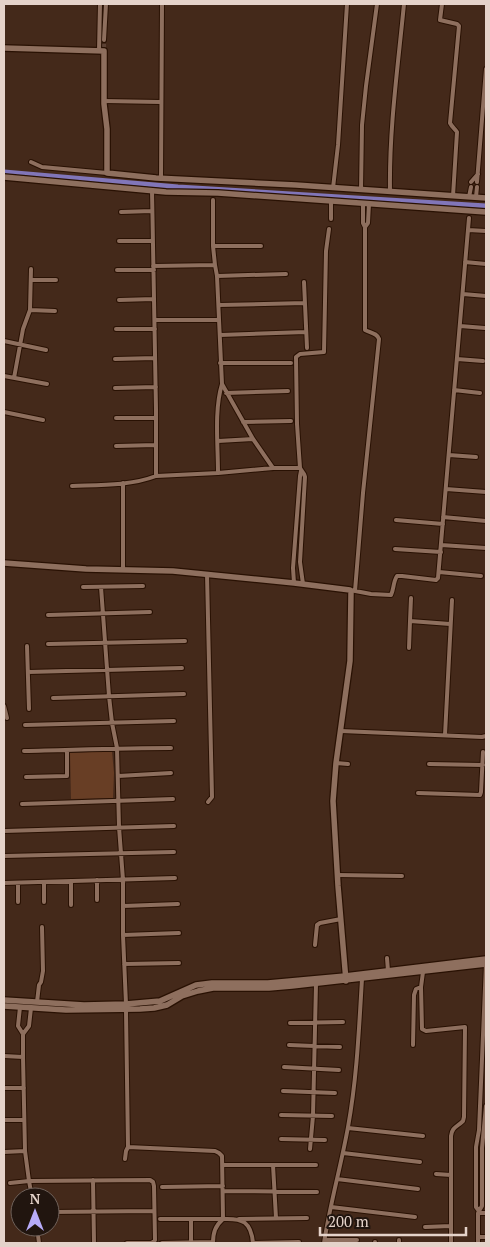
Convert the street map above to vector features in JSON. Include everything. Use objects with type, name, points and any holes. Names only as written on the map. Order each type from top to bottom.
[{"type":"street","points":[[100,4],[108,173]]},
{"type":"street","points":[[104,40],[106,4]]},
{"type":"street","points":[[161,178],[162,4]]},
{"type":"street","points":[[333,188],[338,145],[347,4]]},
{"type":"street","points":[[361,190],[363,116],[377,4]]},
{"type":"street","points":[[390,191],[393,112],[404,4]]},
{"type":"street","points":[[442,4],[440,20],[459,26],[450,123],[457,132],[454,196]]},
{"type":"street","points":[[4,48],[103,50]]},
{"type":"street","points":[[477,182],[486,69]]},
{"type":"street","points":[[104,101],[161,102]]},
{"type":"street","points":[[31,162],[42,167],[161,178],[486,198]]},
{"type":"street","points":[[469,197],[471,184],[478,174]]},
{"type":"street","points":[[4,178],[152,190],[486,212]]},
{"type":"street","points":[[476,197],[477,187]]},
{"type":"street","points":[[152,190],[156,476]]},
{"type":"street","points":[[213,200],[213,246],[219,305],[222,384],[253,439],[273,468]]},
{"type":"street","points":[[331,201],[331,219]]},
{"type":"street","points":[[345,979],[333,801],[336,763],[350,661],[351,592],[353,591],[379,339],[376,334],[366,330],[366,227],[363,223],[366,204]]},
{"type":"street","points":[[121,212],[152,211]]},
{"type":"street","points":[[4,563],[86,569],[173,571],[391,595],[397,576],[436,580],[438,578],[441,552],[469,218]]},
{"type":"street","points":[[294,583],[293,568],[301,469],[297,424],[296,357],[300,354],[324,352],[326,251],[329,229]]},
{"type":"street","points":[[468,230],[486,231]]},
{"type":"street","points":[[118,241],[153,240]]},
{"type":"street","points":[[213,246],[261,246]]},
{"type":"street","points":[[465,262],[486,264]]},
{"type":"street","points":[[117,270],[215,265]]},
{"type":"street","points":[[14,378],[23,329],[30,310],[30,269]]},
{"type":"street","points":[[217,276],[286,274]]},
{"type":"street","points":[[30,280],[56,280]]},
{"type":"street","points":[[304,282],[307,348]]},
{"type":"street","points":[[462,294],[486,296]]},
{"type":"street","points":[[119,300],[154,299]]},
{"type":"street","points":[[219,305],[305,303]]},
{"type":"street","points":[[30,310],[55,311]]},
{"type":"street","points":[[155,320],[219,320]]},
{"type":"street","points":[[460,326],[486,328]]},
{"type":"street","points":[[116,329],[155,329]]},
{"type":"street","points":[[220,335],[306,332]]},
{"type":"street","points":[[4,341],[46,350]]},
{"type":"street","points":[[115,359],[155,358]]},
{"type":"street","points":[[457,359],[483,361]]},
{"type":"street","points":[[220,363],[291,363]]},
{"type":"street","points":[[4,376],[47,384]]},
{"type":"street","points":[[218,473],[218,410],[222,384]]},
{"type":"street","points":[[114,388],[156,387]]},
{"type":"street","points":[[454,390],[480,392]]},
{"type":"street","points":[[226,393],[288,391]]},
{"type":"street","points":[[4,412],[43,420]]},
{"type":"street","points":[[116,418],[156,418]]},
{"type":"street","points":[[243,422],[291,420]]},
{"type":"street","points":[[218,440],[253,439]]},
{"type":"street","points":[[116,446],[156,445]]},
{"type":"street","points":[[449,455],[476,457]]},
{"type":"street","points":[[72,486],[123,483],[156,476],[273,468],[301,469]]},
{"type":"street","points":[[301,469],[305,477],[300,562],[303,584]]},
{"type":"street","points":[[123,483],[123,570]]},
{"type":"street","points":[[446,489],[486,492]]},
{"type":"street","points":[[444,517],[486,521]]},
{"type":"street","points":[[396,520],[443,524]]},
{"type":"street","points":[[441,545],[486,548]]},
{"type":"street","points":[[395,549],[441,552]]},
{"type":"street","points":[[439,572],[481,576]]},
{"type":"street","points":[[207,574],[212,798],[208,802]]},
{"type":"street","points":[[83,588],[143,586]]},
{"type":"street","points":[[101,587],[109,696],[117,748],[119,827],[122,854],[128,1147],[125,1159]]},
{"type":"street","points":[[409,648],[411,598]]},
{"type":"street","points":[[445,735],[452,600]]},
{"type":"street","points":[[48,615],[150,612]]},
{"type":"street","points":[[410,621],[450,624]]},
{"type":"street","points":[[48,644],[185,641]]},
{"type":"street","points":[[27,646],[29,709]]},
{"type":"street","points":[[28,672],[182,668]]},
{"type":"street","points":[[53,698],[184,694]]},
{"type":"street","points":[[4,706],[7,718]]},
{"type":"street","points":[[25,725],[174,721]]},
{"type":"street","points":[[341,731],[486,736]]},
{"type":"street","points":[[24,751],[171,748]]},
{"type":"street","points":[[26,777],[67,776],[67,750]]},
{"type":"street","points":[[418,793],[480,795],[484,777],[483,752]]},
{"type":"street","points":[[336,763],[348,764]]},
{"type":"street","points":[[429,764],[483,765]]},
{"type":"street","points":[[118,776],[171,773]]},
{"type":"street","points":[[22,804],[173,799]]},
{"type":"street","points":[[4,830],[174,826]]},
{"type":"street","points":[[4,856],[174,852]]},
{"type":"street","points":[[337,875],[402,876]]},
{"type":"street","points":[[4,883],[175,878]]},
{"type":"street","points":[[97,880],[97,900]]},
{"type":"street","points":[[71,881],[71,905]]},
{"type":"street","points":[[44,882],[44,902]]},
{"type":"street","points":[[18,883],[18,902]]},
{"type":"street","points":[[123,906],[178,904]]},
{"type":"street","points":[[315,945],[317,925],[340,919]]},
{"type":"street","points":[[37,1002],[43,972],[42,927]]},
{"type":"street","points":[[123,935],[179,933]]},
{"type":"street","points":[[387,958],[388,971]]},
{"type":"street","points":[[4,1000],[154,1008],[167,1005],[182,996],[212,988],[269,988],[316,984],[388,971],[486,958]]},
{"type":"street","points":[[124,964],[179,963]]},
{"type":"street","points":[[4,1006],[66,1010],[126,1007],[160,1001],[196,985],[212,983],[362,979],[486,964],[485,1032],[479,1130],[476,1147],[476,1207],[479,1212]]},
{"type":"street","points":[[423,972],[422,1030],[465,1027],[464,1117],[463,1121],[452,1131],[451,1243]]},
{"type":"street","points":[[357,1240],[325,1242],[352,1100],[362,979]]},
{"type":"street","points":[[310,1149],[315,1069],[316,984]]},
{"type":"street","points":[[413,1045],[414,994],[416,989],[422,987]]},
{"type":"street","points":[[20,1007],[18,1026],[23,1034],[25,1151],[30,1187]]},
{"type":"street","points":[[23,1034],[29,1026],[31,1008]]},
{"type":"street","points":[[290,1023],[343,1022]]},
{"type":"street","points":[[289,1045],[340,1047]]},
{"type":"street","points":[[4,1056],[23,1057]]},
{"type":"street","points":[[284,1067],[339,1070]]},
{"type":"street","points":[[4,1088],[24,1088]]},
{"type":"street","points":[[283,1091],[335,1093]]},
{"type":"street","points":[[480,1101],[486,1101]]},
{"type":"street","points":[[478,1243],[479,1212],[482,1206],[484,1185],[482,1148],[486,1106]]},
{"type":"street","points":[[479,1113],[486,1114]]},
{"type":"street","points":[[281,1115],[332,1116]]},
{"type":"street","points":[[4,1120],[24,1120]]},
{"type":"street","points":[[348,1128],[423,1136]]},
{"type":"street","points":[[281,1139],[325,1140]]},
{"type":"street","points":[[128,1147],[215,1151],[222,1156],[223,1219],[214,1230],[213,1243],[162,1243]]},
{"type":"street","points":[[4,1152],[25,1151]]},
{"type":"street","points":[[343,1153],[420,1162]]},
{"type":"street","points":[[223,1165],[316,1165]]},
{"type":"street","points":[[274,1165],[276,1218]]},
{"type":"street","points":[[436,1174],[451,1174]]},
{"type":"street","points":[[337,1179],[418,1189]]},
{"type":"street","points":[[93,1180],[94,1243]]},
{"type":"street","points":[[10,1183],[29,1181],[150,1180],[154,1186],[155,1240],[152,1243],[127,1243]]},
{"type":"street","points":[[162,1187],[317,1192]]},
{"type":"street","points":[[331,1207],[414,1217]]},
{"type":"street","points":[[60,1212],[154,1210]]},
{"type":"street","points":[[479,1212],[486,1213]]},
{"type":"street","points":[[237,1218],[250,1229],[253,1243],[299,1242]]},
{"type":"street","points":[[160,1219],[307,1218]]},
{"type":"street","points":[[191,1219],[191,1243]]},
{"type":"street","points":[[425,1227],[451,1226]]},
{"type":"street","points":[[478,1237],[486,1237]]},
{"type":"street","points":[[33,1243],[39,1243]]},
{"type":"shaded area","points":[[112,751],[114,773],[113,798],[71,799],[70,753]]},
{"type":"waterway","points":[[4,172],[178,187],[486,206]]},
{"type":"tunnel","points":[[104,40],[104,48]]}]
